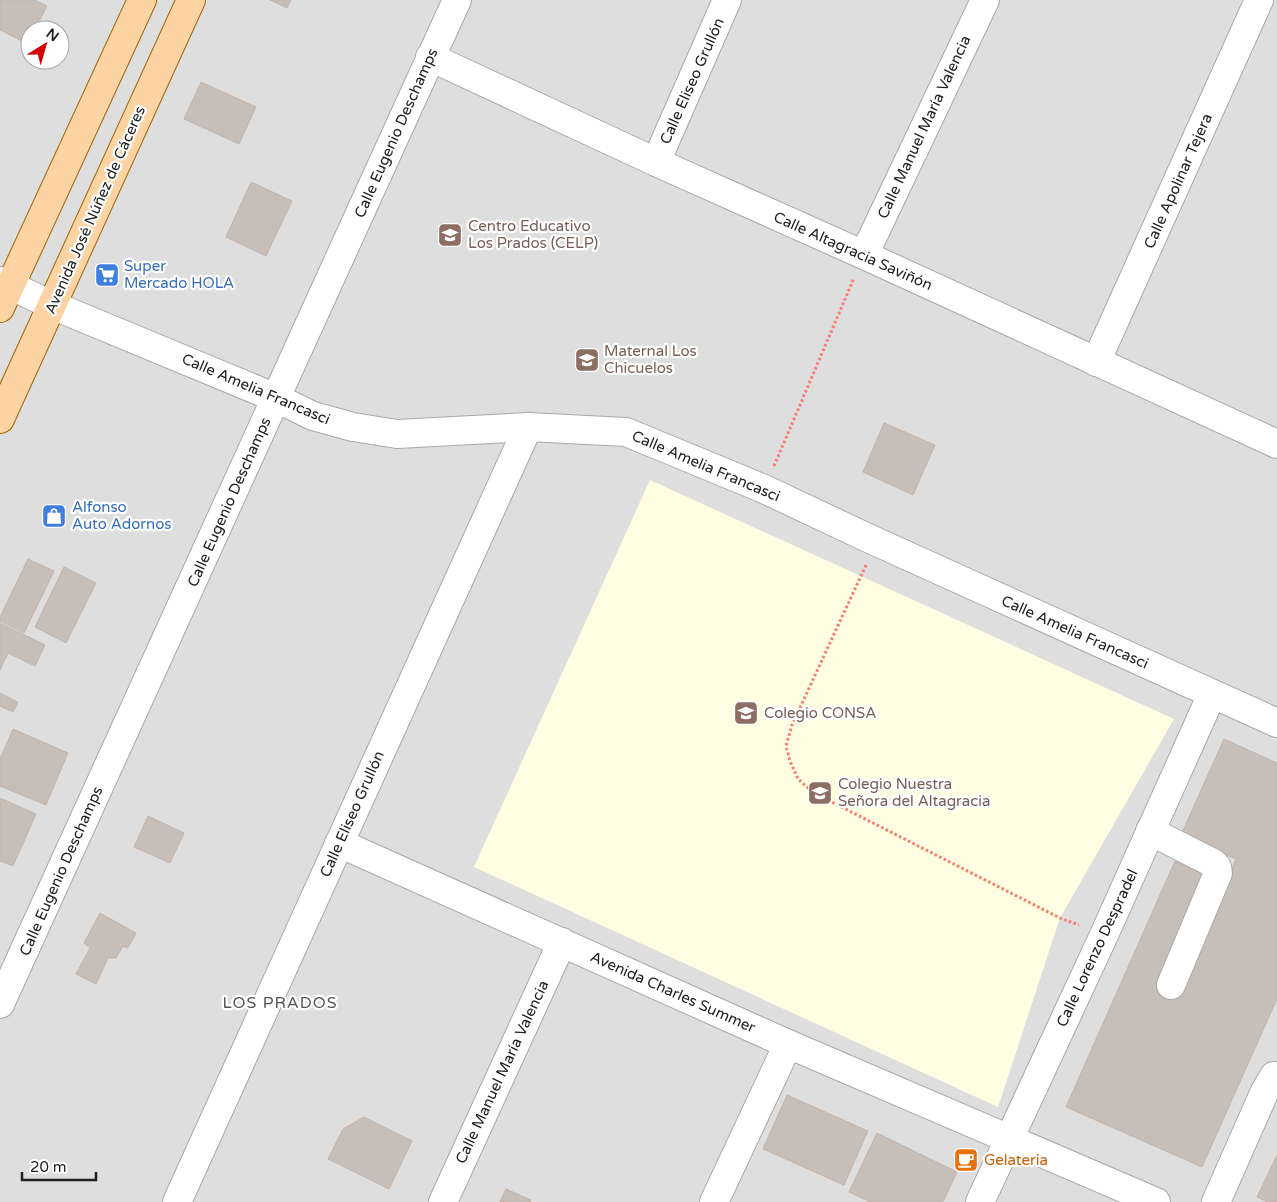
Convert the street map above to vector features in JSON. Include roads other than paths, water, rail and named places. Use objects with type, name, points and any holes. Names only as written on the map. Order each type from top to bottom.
[{"type":"main road","points":[[4,292],[142,0]]},
{"type":"main road","name":"Avenida José Núñez de Cáceres","points":[[0,419],[191,0]]},
{"type":"street","name":"Calle Eugenio Deschamps","points":[[0,1004],[457,0]]},
{"type":"street","name":"Calle Eliseo Grullón","points":[[656,162],[727,0]]},
{"type":"street","name":"Calle Manuel María Valencia","points":[[864,255],[985,0]]},
{"type":"street","name":"Calle Apolinar Tejera","points":[[1096,362],[1259,0]]},
{"type":"street","name":"Calle Altagracia Saviñón","points":[[430,57],[656,162],[1277,444]]},
{"type":"street","name":"Calle Amelia Francasci","points":[[4,292],[52,305],[276,398],[313,416],[352,428],[397,434],[528,427],[626,432],[764,489],[876,542],[1277,723]]},
{"type":"street","name":"Calle Eliseo Grullón","points":[[177,1202],[528,427]]},
{"type":"street","name":"Calle Lorenzo Despradel","points":[[980,1202],[1104,935],[1212,694]]},
{"type":"street","points":[[1150,832],[1213,863],[1217,867],[1218,873],[1171,985]]},
{"type":"street","name":"Avenida Charles Summer","points":[[339,843],[788,1044],[1156,1202]]},
{"type":"street","name":"Calle Manuel María Valencia","points":[[443,1202],[562,942]]},
{"type":"street","points":[[714,1202],[788,1044]]},
{"type":"street","points":[[1216,1202],[1265,1091],[1274,1076],[1277,1076]]},
{"type":"place","name":"Centro Educativo Los Prados (CELP)","points":[[450,235]]},
{"type":"place","name":"Super Mercado HOLA","points":[[107,275]]},
{"type":"place","name":"Maternal Los Chicuelos","points":[[587,360]]},
{"type":"place","name":"Alfonso Auto Adornos","points":[[54,516]]},
{"type":"place","name":"Colegio CONSA","points":[[746,713]]},
{"type":"place","name":"Colegio Nuestra Señora del Altagracia","points":[[820,793]]},
{"type":"place","name":"Gelateria","points":[[966,1160]]},
{"type":"district","name":"LOS PRADOS","points":[[280,1002]]}]
